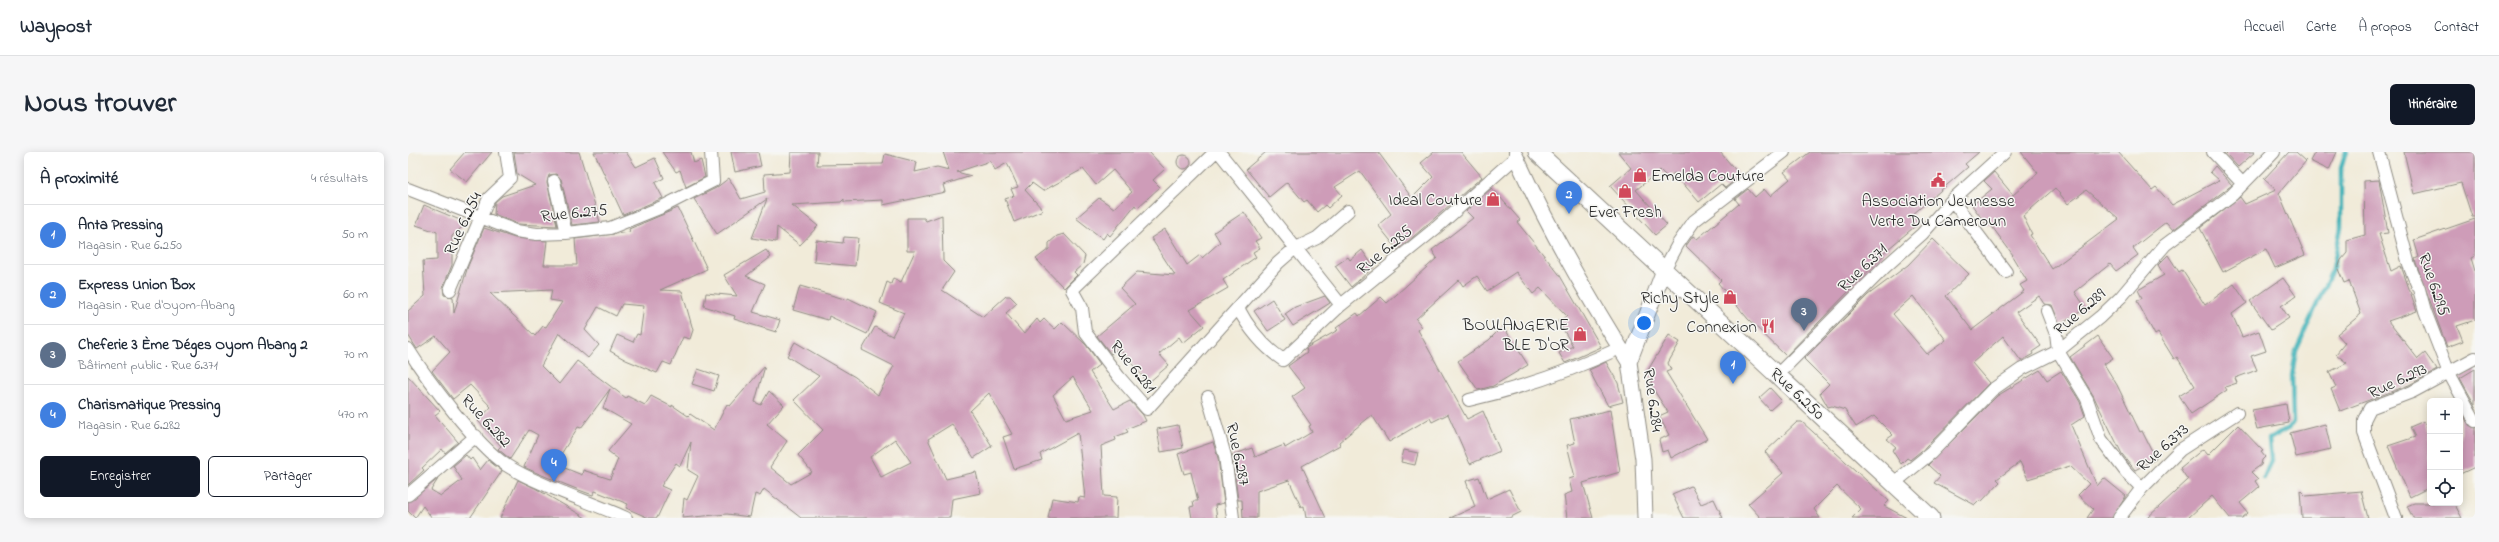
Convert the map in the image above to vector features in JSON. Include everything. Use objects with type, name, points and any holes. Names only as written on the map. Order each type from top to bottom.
[{"type":"main road","name":"Rue 6.250","points":[[1537,152],[1778,374],[1931,518]]},
{"type":"street","name":"Rue 6.254","points":[[450,290],[482,218],[489,198],[510,178],[507,152]]},
{"type":"street","name":"Rue 6.275","points":[[408,189],[516,230],[537,234],[566,233],[610,228],[662,207],[713,181],[711,152]]},
{"type":"street","name":"Rue 6.281","points":[[1215,152],[1072,290],[1082,308],[1085,332],[1119,377],[1147,409],[1268,273],[1294,249],[1317,238],[1348,211]]},
{"type":"street","points":[[1220,152],[1294,249],[1341,305]]},
{"type":"street","points":[[1664,270],[1678,244],[1694,221],[1784,152]]},
{"type":"street","points":[[2213,152],[2243,184]]},
{"type":"street","name":"Rue 6.289","points":[[1894,483],[1931,453],[1992,390],[2022,369],[2058,351],[2121,297],[2165,245],[2232,195],[2274,152]]},
{"type":"street","name":"Rue 6.295","points":[[2379,152],[2409,265],[2449,373],[2475,421]]},
{"type":"street","name":"Rue 6.371","points":[[1778,374],[1880,272],[1922,234],[1952,200],[2001,153]]},
{"type":"street","points":[[1516,154],[1532,193],[1585,292],[1629,362]]},
{"type":"street","name":"Rue 6.285","points":[[1238,308],[1248,326],[1274,353],[1284,360],[1341,305],[1385,271],[1516,154]]},
{"type":"street","points":[[554,181],[566,233]]},
{"type":"street","points":[[1952,200],[2006,272]]},
{"type":"street","name":"Rue 6.284","points":[[1645,518],[1643,460],[1629,362],[1664,270]]},
{"type":"street","points":[[2047,311],[2056,334],[2058,351],[2087,399],[2101,439],[2126,472],[2142,488]]},
{"type":"street","points":[[1469,400],[1533,383],[1581,366],[1620,348]]},
{"type":"street","name":"Rue 6.282","points":[[408,349],[436,388],[476,436],[506,465],[626,518]]},
{"type":"street","name":"Rue 6.293","points":[[2396,518],[2364,433],[2364,420],[2370,408],[2449,373],[2475,358]]},
{"type":"street","name":"Rue 6.287","points":[[1208,397],[1225,456],[1232,518]]},
{"type":"street","name":"Rue 6.373","points":[[2119,518],[2142,488],[2180,450],[2237,412]]},
{"type":"street","points":[[408,495],[476,436]]},
{"type":"building","points":[[465,152],[492,152],[467,182],[450,169]]},
{"type":"building","points":[[514,152],[579,152],[600,222],[572,225],[561,179],[556,174],[549,175],[547,182],[557,226],[518,224],[494,214],[495,202],[502,196],[535,185],[517,174]]},
{"type":"building","points":[[594,152],[626,152],[636,167],[655,158],[664,178],[655,183],[663,198],[623,215]]},
{"type":"building","points":[[662,152],[691,152],[694,163],[701,160],[705,177],[686,187],[680,170],[676,172]]},
{"type":"building","points":[[731,152],[758,152],[761,166],[735,172]]},
{"type":"building","points":[[791,152],[818,152],[817,165],[883,164],[885,154],[917,162],[915,172],[937,167],[949,170],[943,152],[1149,152],[1165,169],[1153,180],[1160,187],[1137,208],[1135,205],[1110,236],[1107,233],[1103,239],[1076,218],[1099,198],[1114,208],[1132,192],[1113,170],[1096,185],[1083,169],[1043,191],[1032,183],[1025,190],[1043,210],[1014,222],[1005,199],[1014,196],[1011,189],[1018,187],[1007,163],[995,170],[990,161],[957,172],[971,176],[943,185],[945,192],[883,205],[883,200],[844,202],[844,199],[841,202],[792,205],[818,226],[800,245],[777,227],[776,242],[752,238],[767,199],[717,234],[694,199],[716,188],[729,178],[741,199],[765,192],[764,174],[790,172]]},
{"type":"building","points":[[1266,152],[1378,152],[1412,198],[1433,177],[1421,163],[1434,152],[1461,152],[1482,177],[1398,250],[1378,225],[1391,214],[1360,171],[1335,187],[1342,195],[1328,208],[1325,205],[1317,212],[1307,200],[1304,202],[1287,182],[1269,197],[1246,169]]},
{"type":"building","points":[[1618,152],[1720,152],[1738,173],[1736,175],[1738,178],[1725,188],[1721,184],[1699,202],[1674,173],[1668,178],[1660,170],[1636,190],[1667,225],[1655,235],[1610,186],[1631,168]]},
{"type":"building","points":[[1810,152],[1979,152],[1965,164],[1968,167],[1912,215],[1919,223],[1882,254],[1884,255],[1786,356],[1748,319],[1718,283],[1721,280],[1686,246],[1693,236],[1697,239],[1739,204],[1735,199],[1748,189],[1755,197],[1764,189],[1770,196],[1790,179],[1784,172]]},
{"type":"building","points":[[2021,152],[2118,152],[2152,190],[2156,187],[2172,205],[2219,180],[2210,172],[2215,166],[2232,185],[2173,230],[2166,222],[2133,248],[2138,255],[2116,271],[2110,264],[2075,292],[2086,308],[2060,325],[2052,305],[2044,304],[2039,296],[2016,312],[2041,346],[2032,352],[2033,354],[2021,361],[2003,336],[1972,363],[1989,383],[1926,447],[1910,460],[1907,458],[1901,464],[1892,450],[1896,447],[1887,439],[1893,435],[1874,416],[1856,427],[1845,410],[1832,406],[1828,407],[1820,393],[1829,384],[1804,359],[1868,295],[1908,265],[1933,239],[1969,274],[1946,296],[1972,330],[2024,291],[2020,285],[2027,281],[2012,256],[2013,255],[1990,224],[1987,226],[1972,205],[1992,189],[1984,181],[1994,172],[2013,195],[2038,173]],"holes":[[[2055,188],[2068,204],[2086,190],[2119,219],[2052,269],[2030,235],[2032,234],[2023,216]],[[1913,296],[1946,340],[1927,354],[1893,314]]]},
{"type":"building","points":[[2228,152],[2255,152],[2238,167],[2226,154]]},
{"type":"building","points":[[2289,152],[2296,152],[2306,161],[2279,193],[2305,255],[2275,268],[2266,249],[2223,272],[2200,228],[2240,197],[2245,204],[2276,190],[2264,179]]},
{"type":"building","points":[[2315,152],[2337,152],[2329,170],[2310,161]]},
{"type":"building","points":[[2404,152],[2475,152],[2475,217],[2472,217],[2461,183],[2414,194]]},
{"type":"building","points":[[1184,155],[1189,157],[1191,162],[1189,167],[1184,169],[1179,167],[1177,162],[1179,157]]},
{"type":"building","points":[[2379,180],[2388,233],[2379,234],[2391,271],[2401,266],[2417,311],[2388,321],[2418,359],[2425,353],[2437,370],[2409,385],[2340,411],[2331,389],[2336,387],[2329,372],[2347,363],[2336,354],[2345,343],[2337,334],[2361,314],[2349,281],[2344,283],[2338,269],[2341,260],[2347,253],[2347,240],[2365,235],[2364,181]]},
{"type":"building","points":[[1492,188],[1520,220],[1517,222],[1559,274],[1601,347],[1565,363],[1559,353],[1573,346],[1558,321],[1567,316],[1540,288],[1533,294],[1516,272],[1487,291],[1477,276],[1463,286],[1459,280],[1416,319],[1422,327],[1418,330],[1467,419],[1483,411],[1500,451],[1470,464],[1448,414],[1432,422],[1430,418],[1389,442],[1372,415],[1339,442],[1340,445],[1302,466],[1326,518],[1306,518],[1304,506],[1301,507],[1289,480],[1257,491],[1257,518],[1243,518],[1242,500],[1238,500],[1232,455],[1252,448],[1255,457],[1284,445],[1285,448],[1312,432],[1309,426],[1311,425],[1292,397],[1305,388],[1288,366],[1307,352],[1306,348],[1338,330],[1336,328],[1357,313],[1359,316],[1381,297],[1387,303],[1437,258],[1432,250],[1473,218],[1466,211]]},
{"type":"building","points":[[424,205],[467,223],[452,236],[452,265],[443,287],[444,295],[453,297],[454,313],[468,266],[484,228],[515,238],[547,241],[544,265],[577,265],[575,239],[630,232],[629,229],[678,208],[707,269],[660,290],[682,291],[693,330],[690,339],[683,337],[671,365],[663,362],[657,373],[626,360],[610,351],[617,335],[633,342],[637,334],[640,335],[644,306],[622,304],[616,316],[598,307],[585,330],[599,345],[588,358],[559,333],[541,366],[559,384],[577,361],[626,398],[627,396],[645,405],[651,396],[672,407],[672,405],[688,416],[690,414],[714,430],[727,404],[730,406],[765,366],[755,402],[761,405],[769,391],[784,405],[767,424],[787,441],[770,467],[791,484],[812,472],[798,455],[823,430],[794,400],[819,376],[787,356],[795,342],[855,377],[878,395],[894,366],[862,350],[875,327],[892,336],[904,313],[880,303],[887,282],[891,284],[893,278],[901,282],[915,251],[907,251],[907,218],[924,218],[926,221],[942,215],[943,261],[954,272],[942,290],[983,317],[1006,296],[1010,296],[1017,303],[1006,313],[1024,334],[1037,319],[1040,323],[1044,319],[1055,329],[1062,322],[1086,345],[1100,364],[1090,372],[1114,409],[1130,401],[1143,415],[1146,421],[1126,429],[1128,432],[1115,437],[1116,440],[1101,446],[1104,496],[1117,497],[1116,518],[1048,518],[1052,498],[1078,502],[1079,497],[1085,498],[1078,433],[1040,454],[1042,460],[1014,469],[1003,437],[1012,434],[989,393],[970,411],[992,446],[974,458],[952,424],[928,439],[946,479],[976,472],[981,493],[952,499],[950,518],[801,518],[764,489],[760,496],[755,494],[750,517],[727,514],[682,518],[684,498],[687,500],[698,476],[688,470],[691,442],[680,466],[676,463],[661,486],[670,490],[657,518],[649,518],[626,508],[628,504],[595,491],[593,495],[537,473],[524,467],[538,435],[529,430],[510,459],[498,449],[501,446],[478,421],[491,407],[470,385],[453,399],[432,371],[450,352],[436,336],[417,349],[408,335],[408,311],[425,296],[423,261],[437,260],[437,232],[416,225]],"holes":[[[552,290],[550,300],[562,302],[546,327],[543,326],[535,336],[490,293]],[[1073,377],[1093,410],[1066,419],[1053,395]],[[610,389],[603,408],[631,424],[608,451],[618,459],[610,479],[583,470],[582,475],[555,464],[578,427],[581,428]],[[895,439],[911,462],[881,477],[870,457]]]},
{"type":"building","points":[[1244,212],[1261,238],[1255,241],[1260,248],[1253,252],[1256,257],[1223,280],[1228,288],[1190,310],[1204,326],[1183,343],[1179,337],[1159,354],[1169,365],[1148,383],[1119,348],[1111,354],[1097,336],[1135,304],[1120,288],[1137,272],[1175,275],[1151,238],[1165,229],[1187,265],[1200,255],[1202,258],[1220,242],[1214,232]]},
{"type":"building","points":[[2475,219],[2475,256],[2471,258],[2475,271],[2475,320],[2457,326],[2463,341],[2447,347],[2416,263],[2415,259],[2419,257],[2414,240]]},
{"type":"building","points":[[1064,234],[1085,256],[1083,264],[1074,272],[1077,275],[1064,288],[1036,259],[1049,249],[1049,243],[1057,236]]},
{"type":"building","points":[[844,237],[858,238],[855,266],[814,262],[816,240],[843,243]]},
{"type":"building","points":[[766,250],[771,257],[746,276],[765,284],[753,312],[780,320],[776,332],[734,319],[735,316],[704,306],[706,293],[737,296],[724,275]]},
{"type":"building","points":[[1362,250],[1374,267],[1351,287],[1335,266],[1348,257],[1350,260]]},
{"type":"building","points":[[2168,255],[2179,272],[2182,270],[2205,305],[2234,284],[2247,303],[2232,314],[2242,337],[2259,331],[2266,351],[2251,356],[2257,370],[2235,378],[2237,383],[2225,387],[2227,390],[2191,414],[2179,396],[2195,386],[2177,357],[2174,359],[2158,333],[2155,335],[2137,301],[2142,298],[2138,290],[2164,275],[2158,265]]},
{"type":"building","points":[[2283,278],[2296,296],[2281,306],[2289,318],[2271,330],[2250,301]]},
{"type":"building","points":[[800,286],[848,300],[848,298],[877,312],[867,334],[829,316],[828,320],[793,310]]},
{"type":"building","points":[[1325,296],[1330,303],[1293,326],[1285,314],[1295,307]]},
{"type":"building","points":[[1272,299],[1285,320],[1268,331],[1254,311]]},
{"type":"building","points":[[1503,326],[1528,365],[1493,386],[1478,390],[1458,361],[1489,340]]},
{"type":"building","points":[[1669,335],[1680,342],[1668,363],[1671,370],[1666,372],[1707,439],[1671,458],[1668,450],[1662,452],[1659,440],[1669,435],[1659,416],[1668,412],[1653,389],[1648,370]]},
{"type":"building","points":[[2098,336],[2113,358],[2104,364],[2117,385],[2140,432],[2142,431],[2156,459],[2135,470],[2122,454],[2093,395],[2070,357]]},
{"type":"building","points":[[1606,362],[1618,383],[1623,402],[1608,406],[1589,370]]},
{"type":"building","points":[[698,369],[719,376],[714,391],[692,384]]},
{"type":"building","points":[[2475,369],[2475,405],[2460,378]]},
{"type":"building","points":[[2040,370],[2047,380],[2061,371],[2080,402],[2085,416],[2071,425],[2097,486],[2104,478],[2126,496],[2112,518],[2087,518],[2093,509],[2078,495],[2089,484],[2070,466],[2028,479],[2020,462],[1997,479],[2000,482],[1981,502],[1980,500],[1975,505],[1934,483],[1940,476],[1928,465],[1997,396]]},
{"type":"building","points":[[408,376],[440,411],[435,415],[458,442],[445,453],[442,449],[422,468],[424,470],[408,485]]},
{"type":"building","points":[[1770,388],[1781,400],[1770,410],[1759,398]]},
{"type":"building","points":[[2286,404],[2289,423],[2257,429],[2252,410]]},
{"type":"building","points":[[1610,410],[1620,472],[1583,483],[1593,518],[1567,518],[1564,495],[1572,492],[1569,479],[1575,477],[1567,445],[1575,443],[1570,419]]},
{"type":"building","points":[[2463,414],[2469,425],[2475,428],[2475,467],[2463,473]]},
{"type":"building","points":[[2424,421],[2427,428],[2427,488],[2410,497],[2388,446],[2415,437],[2410,427]]},
{"type":"building","points":[[1797,422],[1802,422],[1889,501],[1884,506],[1907,518],[1852,518],[1861,509],[1837,486],[1814,509],[1820,518],[1761,518],[1748,504],[1783,473],[1765,452]]},
{"type":"building","points":[[2325,424],[2331,449],[2296,457],[2290,433]]},
{"type":"building","points":[[1178,425],[1183,448],[1161,452],[1157,429]]},
{"type":"building","points":[[2238,425],[2263,451],[2261,452],[2265,457],[2262,460],[2261,465],[2251,472],[2258,479],[2255,481],[2259,487],[2240,503],[2248,513],[2242,518],[2230,518],[2212,496],[2188,518],[2147,518],[2188,480],[2180,468],[2203,449],[2208,455]]},
{"type":"building","points":[[1213,442],[1218,458],[1224,503],[1215,505],[1217,518],[1192,518],[1190,507],[1194,506],[1193,501],[1198,501],[1191,472],[1184,474],[1178,454]]},
{"type":"building","points":[[1404,450],[1418,453],[1415,465],[1401,462]]},
{"type":"building","points":[[466,455],[470,460],[472,458],[480,470],[488,460],[502,471],[470,518],[432,518],[423,506],[415,518],[408,511],[408,502],[438,479],[431,490],[441,496],[462,480],[453,466]]},
{"type":"building","points":[[1479,477],[1487,499],[1509,489],[1521,512],[1509,518],[1450,518],[1475,507],[1466,481]]},
{"type":"building","points":[[518,480],[535,488],[586,518],[500,518]]},
{"type":"building","points":[[1691,486],[1701,504],[1714,499],[1723,518],[1684,518],[1672,494]]},
{"type":"building","points":[[2300,490],[2306,496],[2361,491],[2368,518],[2302,518]]},
{"type":"building","points":[[2414,503],[2427,503],[2427,506],[2456,506],[2462,518],[2413,518],[2407,506]]},
{"type":"waterway","points":[[2264,478],[2271,460],[2269,439],[2289,428],[2293,422],[2292,375],[2296,351],[2333,268],[2341,227],[2341,168],[2346,152]]},
{"type":"place","name":"Emelda Couture","points":[[1640,175]]},
{"type":"place","name":"Association Jeunesse Verte Du Cameroun","points":[[1938,180]]},
{"type":"place","name":"Ever Fresh","points":[[1625,191]]},
{"type":"place","name":"Ideal Couture","points":[[1493,199]]},
{"type":"place","name":"Express Union Box","points":[[1569,214]]},
{"type":"place","name":"Richy Style","points":[[1730,297]]},
{"type":"place","name":"Connexion","points":[[1768,326]]},
{"type":"place","name":"Cheferie 3 Ème Déges Oyom Abang 2","points":[[1804,331]]},
{"type":"place","name":"BOULANGERIE BLE D'OR","points":[[1580,334]]},
{"type":"place","name":"Anta Pressing","points":[[1733,384]]},
{"type":"place","name":"Charismatique Pressing","points":[[554,482]]}]
